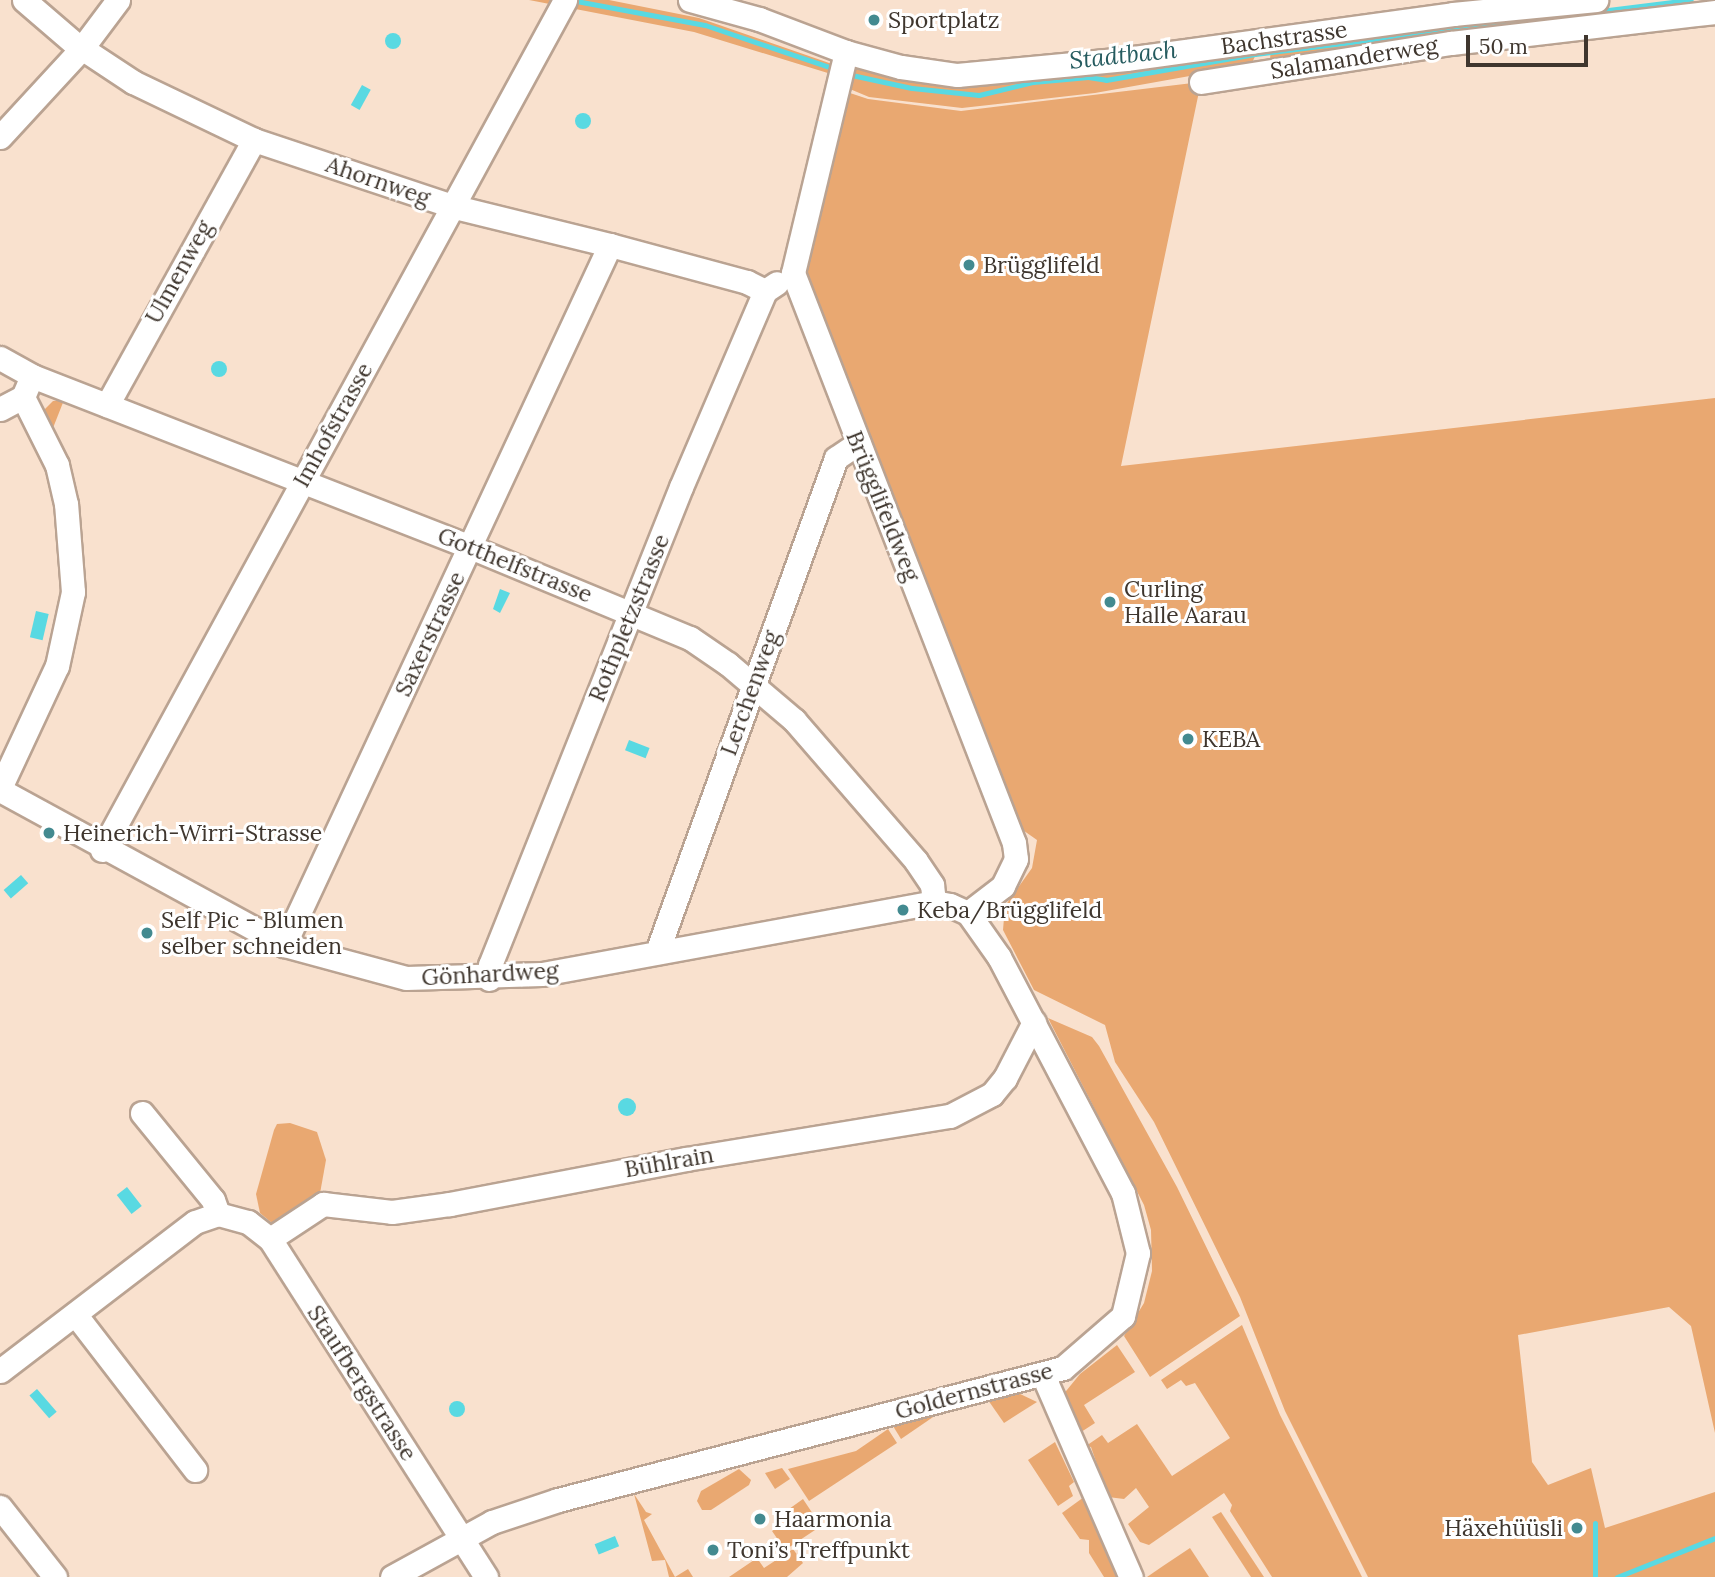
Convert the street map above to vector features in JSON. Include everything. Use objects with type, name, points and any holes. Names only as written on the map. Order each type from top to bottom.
[{"type":"street","name":"Ahornweg","points":[[24,0],[82,48],[132,82],[254,140],[455,207],[610,245],[765,291]]},
{"type":"street","points":[[0,137],[82,48],[118,0]]},
{"type":"street","name":"Bachstrasse","points":[[690,0],[759,19],[846,52],[901,67],[957,75],[1126,59],[1453,14],[1596,0]]},
{"type":"street","name":"Imhofstrasse","points":[[102,850],[562,7]]},
{"type":"street","name":"Salamanderweg","points":[[1201,82],[1451,43],[1715,12]]},
{"type":"street","points":[[765,291],[793,273],[846,52]]},
{"type":"street","name":"Ulmenweg","points":[[107,405],[254,140]]},
{"type":"street","name":"Saxerstrasse","points":[[284,945],[610,245]]},
{"type":"street","name":"Brügglifeldweg","points":[[793,273],[1014,843],[1016,859],[1003,886],[968,914]]},
{"type":"street","name":"Rothpletzstrasse","points":[[489,979],[597,695],[634,613],[765,291]]},
{"type":"street","name":"Gotthelfstrasse","points":[[0,358],[28,387],[107,405],[470,547],[690,638],[753,684],[794,720],[916,861],[932,885],[934,902]]},
{"type":"street","points":[[0,409],[28,387],[57,466],[66,503],[73,592],[58,666],[0,789]]},
{"type":"street","name":"Lerchenweg","points":[[657,952],[836,458],[858,443]]},
{"type":"street","name":"Gönhardweg","points":[[0,789],[102,850],[284,945],[406,978],[489,979],[934,902]]},
{"type":"street","points":[[934,902],[968,914]]},
{"type":"street","name":"Goldernstrasse","points":[[392,1577],[461,1538],[558,1500],[1043,1375],[1083,1355],[1124,1315],[1138,1253],[1123,1193],[999,957],[968,914]]},
{"type":"street","name":"Bühlrain","points":[[270,1240],[323,1204],[391,1212],[450,1204],[686,1159],[950,1116],[992,1094],[1005,1078],[1034,1022]]},
{"type":"street","points":[[0,1371],[173,1237],[218,1214],[213,1200],[142,1113]]},
{"type":"street","name":"Staufbergstrasse","points":[[218,1214],[248,1222],[270,1240],[486,1577]]},
{"type":"street","points":[[75,1314],[195,1470]]},
{"type":"street","points":[[1043,1375],[1131,1577]]},
{"type":"street","points":[[0,1507],[55,1577]]},
{"type":"shaded area","points":[[529,0],[609,0],[699,18],[835,65],[831,74],[694,32]]},
{"type":"shaded area","points":[[1584,6],[1587,20],[1274,64],[1270,59],[1271,49]]},
{"type":"shaded area","points":[[1257,52],[1251,65],[1095,93],[962,108],[869,97],[845,87],[852,65],[905,74]]},
{"type":"shaded area","points":[[1201,82],[1121,466],[1715,398],[1715,1433],[1691,1326],[1669,1307],[1518,1335],[1532,1462],[1548,1485],[1591,1468],[1605,1528],[1715,1492],[1715,1577],[1368,1577],[1285,1411],[1240,1297],[1154,1122],[1115,1062],[1105,1025],[1034,990],[1003,930],[1005,906],[1032,868],[1037,840],[1007,819],[793,273],[838,89],[868,99],[961,111]]},
{"type":"shaded area","points":[[64,400],[51,433],[44,410],[53,401]]},
{"type":"shaded area","points":[[1048,1018],[1092,1037],[1099,1046],[1177,1187],[1240,1316],[1150,1377],[1124,1336],[1144,1303],[1152,1271],[1151,1230],[1144,1205]]},
{"type":"shaded area","points":[[290,1123],[317,1132],[326,1160],[319,1199],[272,1223],[260,1213],[256,1194],[274,1130],[277,1124]]},
{"type":"shaded area","points":[[1242,1325],[1280,1415],[1362,1577],[1272,1577],[1230,1511],[1232,1505],[1224,1493],[1149,1545],[1140,1542],[1128,1524],[1149,1507],[1136,1488],[1124,1499],[1108,1497],[1091,1447],[1086,1446],[1102,1435],[1108,1443],[1137,1424],[1172,1476],[1230,1438],[1195,1383],[1186,1386],[1181,1380],[1167,1389],[1161,1380]]},
{"type":"shaded area","points":[[1117,1345],[1135,1372],[1084,1405],[1095,1423],[1078,1434],[1062,1396],[1080,1374]]},
{"type":"shaded area","points":[[1018,1393],[1037,1402],[1004,1423],[988,1400]]},
{"type":"shaded area","points":[[939,1413],[901,1439],[893,1426]]},
{"type":"shaded area","points":[[888,1429],[897,1443],[809,1501],[788,1469],[856,1451]]},
{"type":"shaded area","points":[[1055,1442],[1074,1482],[1069,1486],[1073,1496],[1058,1506],[1028,1460]]},
{"type":"shaded area","points":[[782,1468],[790,1479],[775,1489],[765,1473]]},
{"type":"shaded area","points":[[739,1469],[751,1480],[749,1485],[711,1510],[702,1510],[697,1501],[701,1491]]},
{"type":"shaded area","points":[[634,1494],[646,1512],[652,1514],[644,1520],[675,1577],[669,1577],[665,1560],[652,1561]]},
{"type":"shaded area","points":[[1084,1497],[1120,1577],[1104,1577],[1089,1553],[1089,1540],[1080,1539],[1062,1513]]},
{"type":"shaded area","points":[[803,1499],[821,1526],[785,1550],[772,1531],[793,1517],[789,1509]]},
{"type":"shaded area","points":[[1221,1512],[1264,1577],[1251,1577],[1212,1517]]},
{"type":"shaded area","points":[[1190,1548],[1209,1577],[1147,1577],[1163,1566]]},
{"type":"shaded area","points":[[793,1549],[803,1563],[787,1577],[729,1577],[757,1558],[764,1568]]},
{"type":"shaded area","points":[[688,1569],[693,1577],[675,1577]]},
{"type":"water","points":[[393,33],[399,35],[399,47],[393,49],[387,47],[385,41],[387,35]]},
{"type":"water","points":[[362,85],[371,90],[360,110],[351,105]]},
{"type":"water","points":[[580,113],[586,113],[591,121],[589,127],[580,129],[575,124],[575,118]]},
{"type":"water","points":[[219,361],[225,363],[225,375],[219,377],[213,375],[211,369],[213,363]]},
{"type":"water","points":[[500,589],[510,593],[500,613],[493,609]]},
{"type":"water","points":[[36,611],[49,614],[43,640],[30,637]]},
{"type":"water","points":[[629,740],[650,748],[646,758],[625,750]]},
{"type":"water","points":[[21,875],[28,883],[11,898],[4,890]]},
{"type":"water","points":[[627,1098],[633,1101],[636,1107],[633,1113],[627,1116],[621,1113],[618,1107],[621,1101]]},
{"type":"water","points":[[127,1187],[142,1206],[132,1214],[117,1195]]},
{"type":"water","points":[[37,1389],[57,1412],[49,1418],[29,1396]]},
{"type":"water","points":[[454,1401],[460,1401],[465,1409],[463,1415],[454,1417],[449,1412],[449,1406]]},
{"type":"water","points":[[615,1536],[619,1546],[599,1554],[595,1544]]},
{"type":"waterway","name":"Stadtbach","points":[[571,0],[705,25],[835,69]]},
{"type":"waterway","name":"Stadtbach","points":[[847,74],[912,88],[979,95],[1033,82],[1088,77],[1106,80],[1255,54],[1691,0]]},
{"type":"waterway","points":[[1595,1523],[1595,1577]]},
{"type":"waterway","points":[[1617,1577],[1715,1538]]},
{"type":"place","name":"Sportplatz","points":[[874,20]]},
{"type":"place","name":"Brügglifeld","points":[[969,265]]},
{"type":"place","name":"Curling Halle Aarau","points":[[1110,602]]},
{"type":"place","name":"KEBA","points":[[1188,739]]},
{"type":"place","name":"Heinerich-Wirri-Strasse","points":[[49,833]]},
{"type":"place","name":"Keba/Brügglifeld","points":[[903,910]]},
{"type":"place","name":"Self Pic - Blumen selber schneiden","points":[[147,933]]},
{"type":"place","name":"Haarmonia","points":[[760,1519]]},
{"type":"place","name":"Häxehüüsli","points":[[1577,1528]]},
{"type":"place","name":"Toni’s Treffpunkt","points":[[713,1550]]}]
